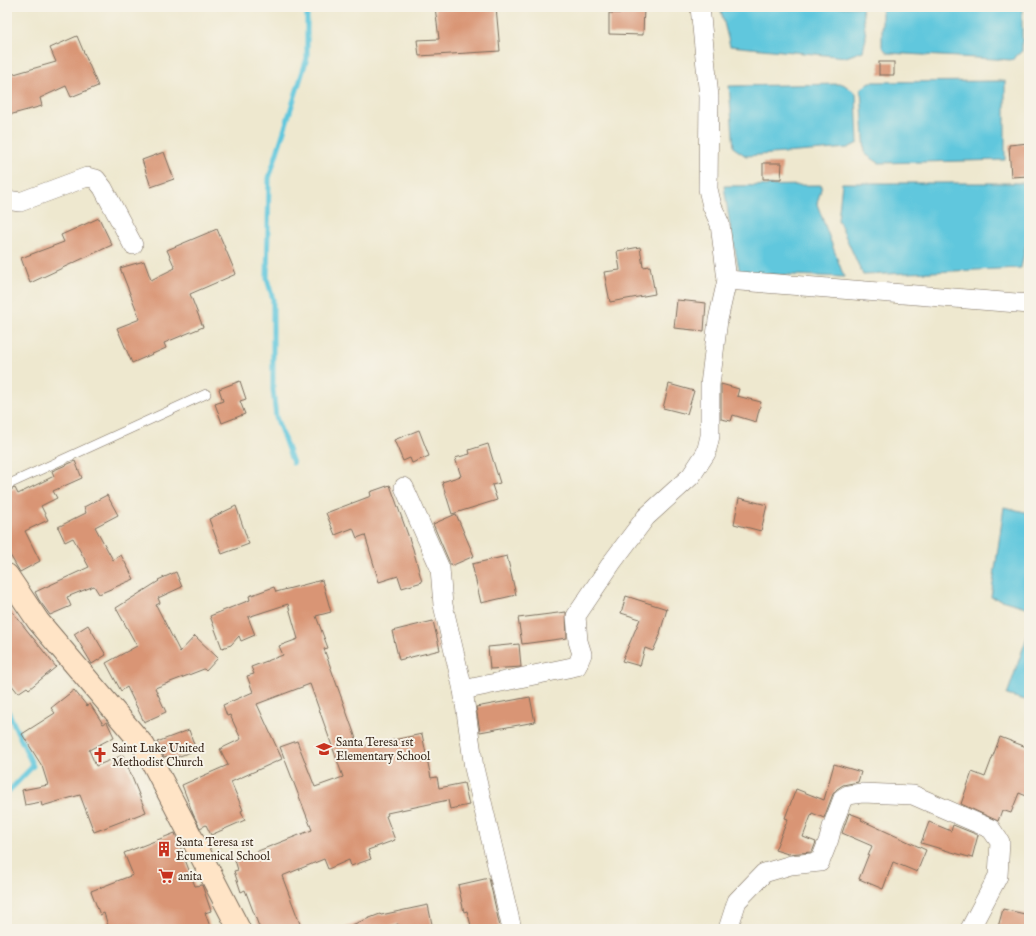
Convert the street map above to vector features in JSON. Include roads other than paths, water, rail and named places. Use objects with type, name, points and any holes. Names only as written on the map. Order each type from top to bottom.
[{"type":"street","points":[[463,690],[577,666],[582,654],[578,641],[576,616],[613,561],[646,517],[691,476],[706,453],[710,436],[710,385],[714,352],[718,320],[727,280],[720,224],[712,206],[708,188],[709,97],[700,7]]},
{"type":"street","points":[[7,200],[20,202],[87,177],[96,179],[104,188],[133,245]]},
{"type":"street","points":[[727,280],[1029,304]]},
{"type":"street","points":[[404,488],[440,568],[443,605],[463,690],[474,768],[512,929]]},
{"type":"street","points":[[7,575],[38,621],[144,746],[239,929]]},
{"type":"street","points":[[728,929],[738,901],[764,873],[791,865],[820,862],[843,798],[848,795],[862,793],[913,795],[991,829],[1000,842],[998,876],[970,929]]},
{"type":"lane","points":[[7,485],[206,394]]},
{"type":"water","points":[[720,7],[862,7],[866,38],[863,51],[846,57],[730,46]]},
{"type":"water","points":[[882,7],[1022,7],[1022,51],[1012,60],[888,53],[882,47]]},
{"type":"water","points":[[1005,81],[1005,160],[879,163],[865,154],[861,89],[870,82]]},
{"type":"water","points":[[843,84],[856,93],[858,143],[848,148],[746,156],[734,148],[729,86]]},
{"type":"water","points":[[842,183],[1029,183],[1029,228],[1021,268],[863,275],[838,220]]},
{"type":"water","points":[[822,185],[817,204],[844,277],[740,273],[730,226],[724,186]]},
{"type":"water","points":[[1004,507],[1029,513],[1029,608],[991,597]]},
{"type":"water","points":[[1029,631],[1029,701],[1007,695]]},
{"type":"waterway","points":[[293,463],[276,417],[273,389],[273,299],[267,279],[269,178],[307,58],[307,7]]},
{"type":"waterway","points":[[7,709],[33,766],[7,793]]},
{"type":"place","name":"Santa Teresa 1st Elementary School","points":[[324,749]]},
{"type":"place","name":"Saint Luke United Methodist Church","points":[[100,755]]},
{"type":"place","name":"Santa Teresa 1st Ecumenical School","points":[[164,849]]},
{"type":"place","name":"anita","points":[[166,876]]}]
